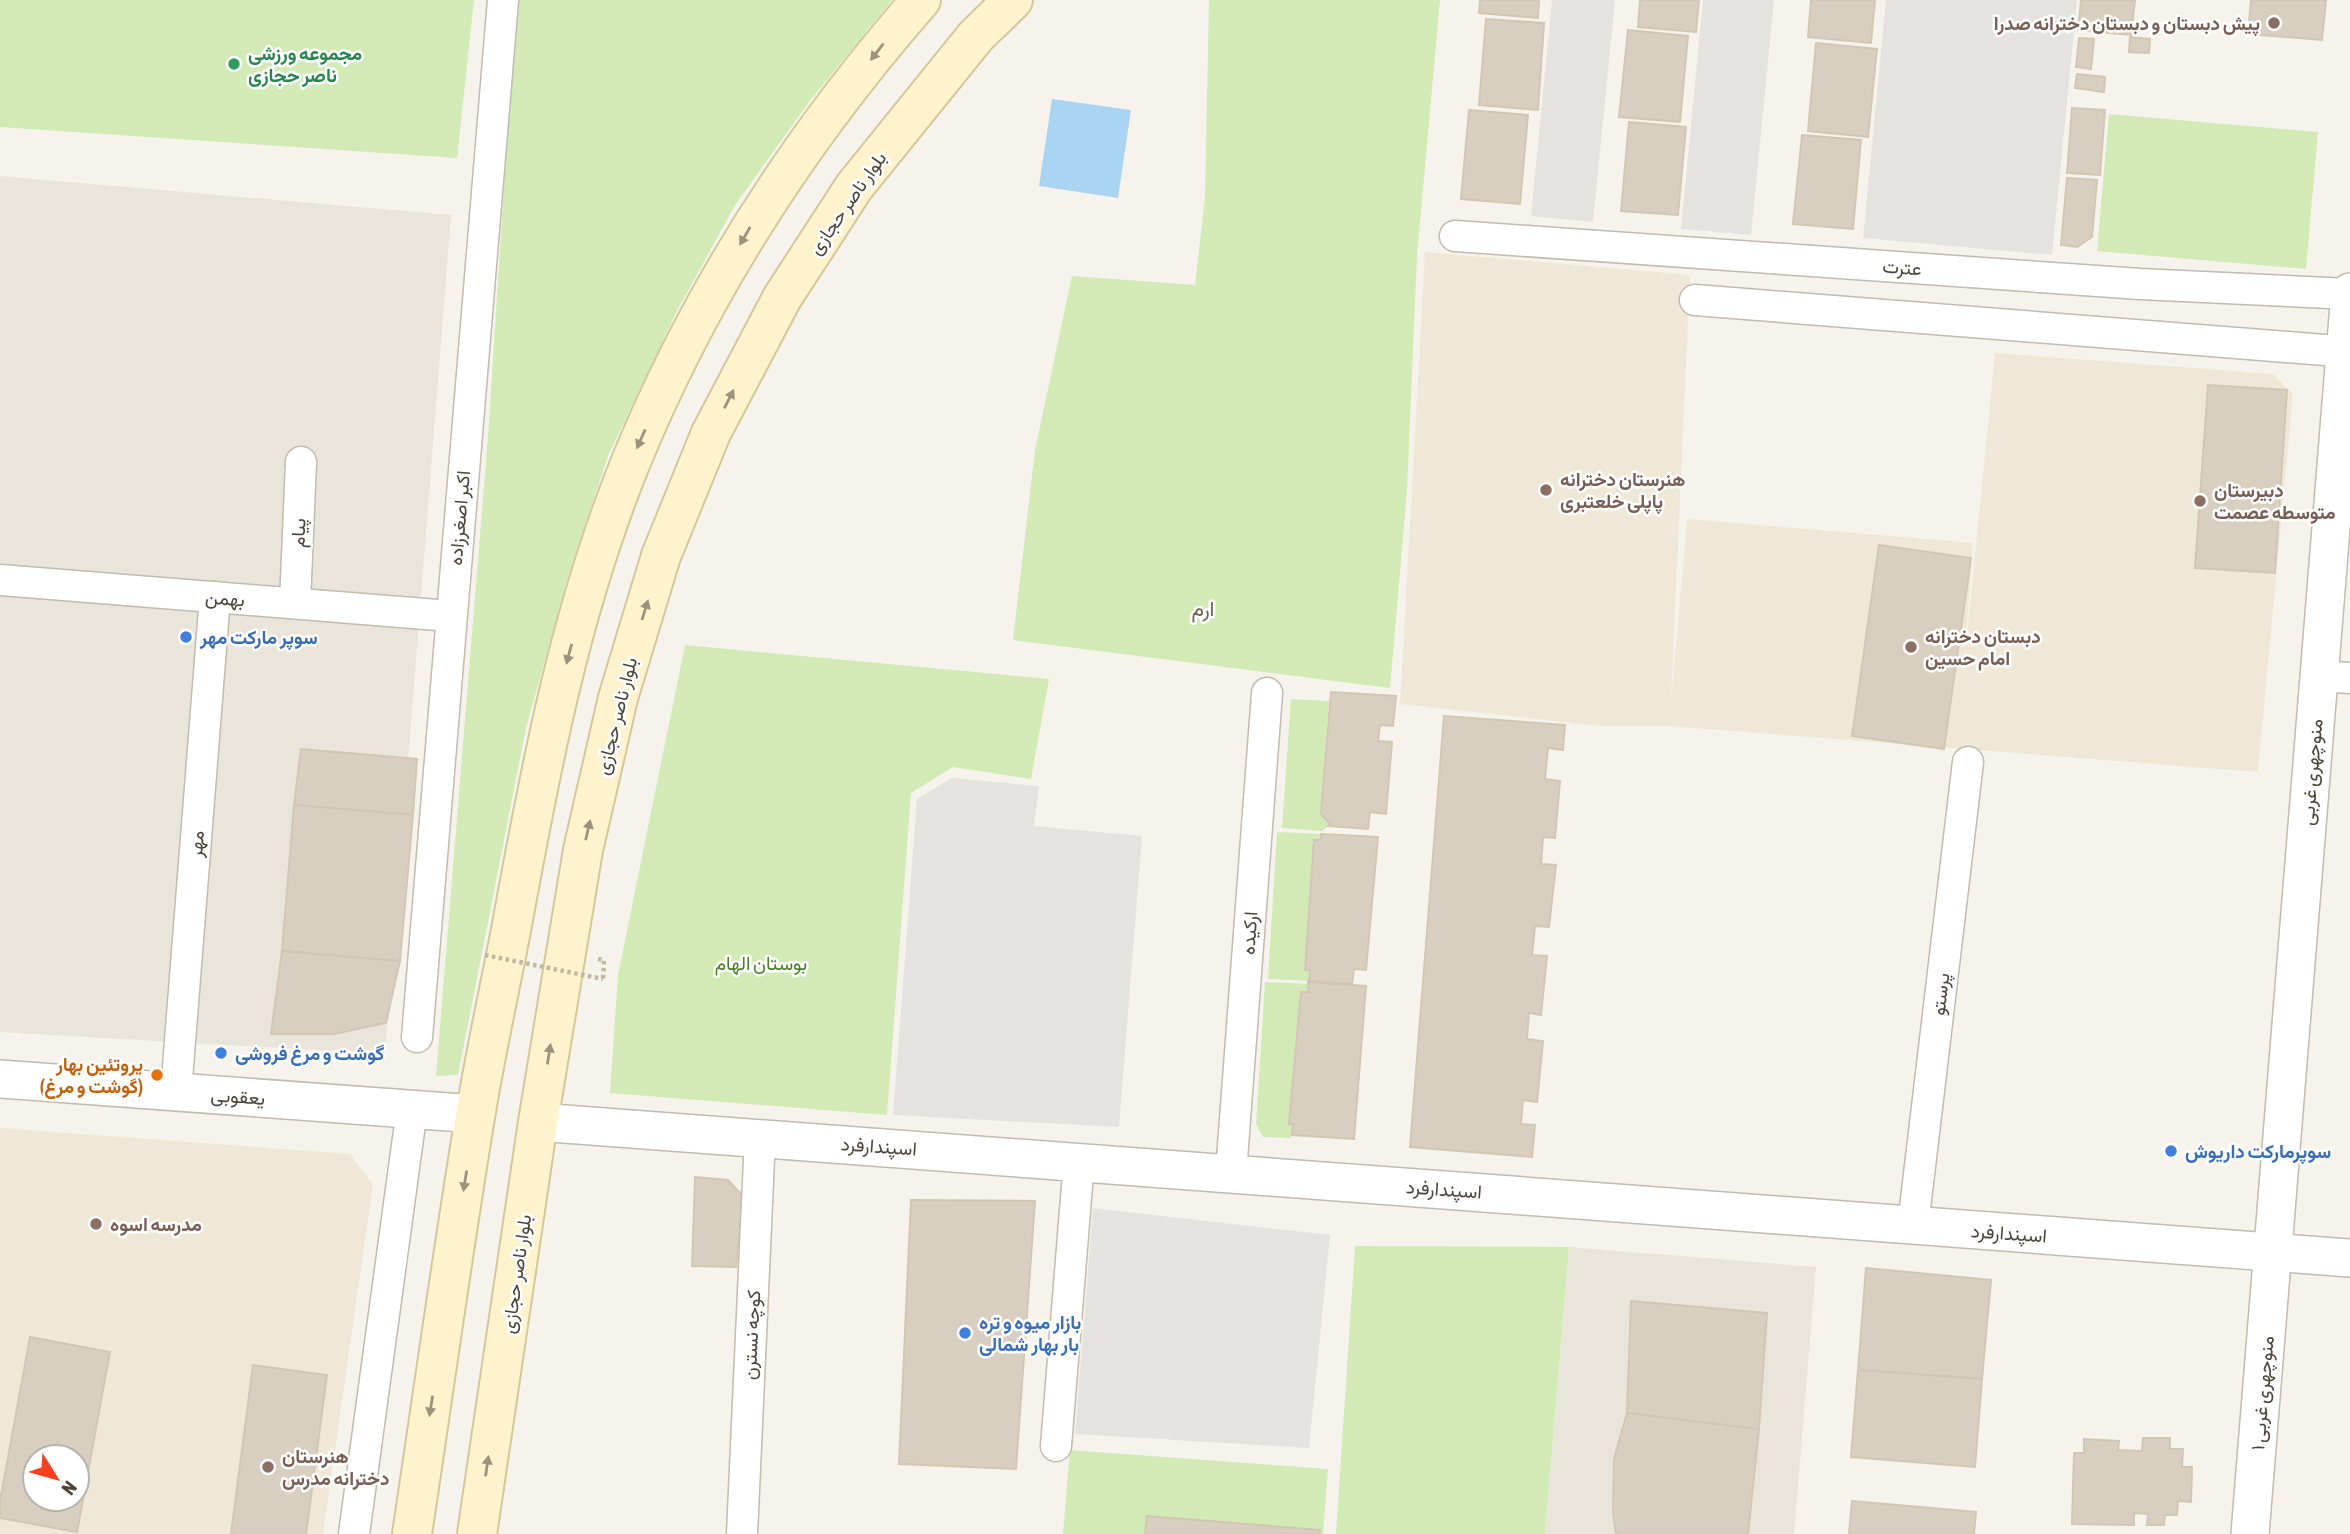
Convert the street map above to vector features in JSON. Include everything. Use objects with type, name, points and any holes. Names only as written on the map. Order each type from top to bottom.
[{"type":"main road","points":[[412,1534],[476,1114],[552,717],[583,599],[610,517],[631,460],[687,337],[759,212],[814,133],[888,38],[922,0]]},
{"type":"main road","name":"بلوار ناصر حجازی","points":[[477,1534],[538,1122],[583,850],[618,698],[661,556],[711,433],[782,298],[854,187],[976,36],[1013,0]]},
{"type":"street","name":"اکبر اصغرزاده","points":[[417,1037],[503,0]]},
{"type":"street","name":"عترت","points":[[1455,236],[2140,284],[2350,293]]},
{"type":"street","name":"منوچهری غربی","points":[[2273,1252],[2335,677],[2350,293]]},
{"type":"street","points":[[1695,300],[2348,352]]},
{"type":"street","name":"پیام","points":[[295,603],[301,462]]},
{"type":"street","name":"بهمن","points":[[0,580],[450,616]]},
{"type":"street","name":"مهر","points":[[176,1092],[215,597]]},
{"type":"street","name":"ارکیده","points":[[1231,1173],[1267,693]]},
{"type":"street","name":"پرستو","points":[[1913,1225],[1968,762]]},
{"type":"street","name":"یعقوبی","points":[[0,1079],[476,1114]]},
{"type":"street","points":[[354,1534],[412,1109]]},
{"type":"street","name":"اسپندارفرد","points":[[538,1122],[2350,1258]]},
{"type":"street","name":"کوچه نسترن","points":[[742,1534],[760,1137]]},
{"type":"street","points":[[1056,1446],[1079,1161]]},
{"type":"street","name":"منوچهری غربی ۱","points":[[2250,1534],[2273,1252]]},
{"type":"path","points":[[485,955],[603,979],[604,960]]},
{"type":"shaded area","points":[[1552,0],[1615,0],[1593,222],[1531,216]]},
{"type":"shaded area","points":[[1703,0],[1774,0],[1751,235],[1681,229]]},
{"type":"shaded area","points":[[1886,0],[2077,0],[2052,255],[1863,238]]},
{"type":"shaded area","points":[[0,176],[451,215],[385,1054],[0,1032]]},
{"type":"shaded area","points":[[1425,252],[1690,275],[1671,701],[1687,519],[1973,543],[1963,676],[1995,353],[2273,374],[2293,394],[2258,772],[1669,726],[1600,726],[1400,704]]},
{"type":"shaded area","points":[[952,778],[1039,786],[1034,826],[1142,836],[1119,1127],[893,1115],[917,799]]},
{"type":"shaded area","points":[[0,1128],[350,1154],[373,1185],[323,1534],[0,1534]]},
{"type":"shaded area","points":[[1093,1208],[1330,1235],[1309,1448],[1075,1434]]},
{"type":"shaded area","points":[[1569,1247],[1816,1267],[1794,1534],[1545,1534]]},
{"type":"green space","name":"مجموعه ورزشی ناصر حجازی","points":[[0,0],[474,0],[457,158],[0,127]]},
{"type":"green space","points":[[516,0],[892,0],[809,102],[735,205],[678,309],[608,456],[569,573],[526,728],[458,1075],[436,1076],[488,437]]},
{"type":"green space","points":[[1209,0],[1440,0],[1417,256],[1407,491],[1390,688],[1013,640],[1035,450],[1072,276],[1195,285],[1205,198]]},
{"type":"green space","points":[[2109,114],[2318,132],[2306,269],[2097,251]]},
{"type":"green space","name":"بوستان الهام","points":[[685,645],[1049,679],[1031,779],[953,767],[911,793],[887,1115],[610,1093],[618,975]]},
{"type":"green space","points":[[1291,699],[1329,701],[1321,814],[1330,824],[1322,831],[1282,828]]},
{"type":"green space","points":[[1277,832],[1321,834],[1321,840],[1314,840],[1305,969],[1310,970],[1309,981],[1268,979]]},
{"type":"green space","points":[[1265,982],[1309,984],[1309,992],[1301,992],[1290,1138],[1263,1137],[1256,1124]]},
{"type":"green space","points":[[1355,1246],[1569,1247],[1545,1534],[1336,1534]]},
{"type":"green space","points":[[1070,1450],[1328,1469],[1323,1534],[1063,1534]]},
{"type":"water","points":[[1052,99],[1131,110],[1118,198],[1039,186]]},
{"type":"building","points":[[1480,0],[1539,0],[1538,18],[1479,13]]},
{"type":"building","points":[[1640,0],[1699,0],[1696,32],[1638,27]]},
{"type":"building","points":[[1811,0],[1875,0],[1871,43],[1808,37]]},
{"type":"building","points":[[2081,0],[2135,0],[2131,35],[2078,30]]},
{"type":"building","points":[[2251,0],[2326,0],[2322,40],[2248,34]]},
{"type":"building","points":[[1486,19],[1544,23],[1538,110],[1479,105]]},
{"type":"building","points":[[1628,30],[1688,36],[1680,122],[1619,117]]},
{"type":"building","points":[[2130,37],[2150,39],[2149,53],[2129,52]]},
{"type":"building","points":[[2079,38],[2094,39],[2091,69],[2076,67]]},
{"type":"building","points":[[1816,43],[1877,49],[1868,137],[1808,131]]},
{"type":"building","points":[[2077,74],[2105,77],[2104,92],[2075,88]]},
{"type":"building","points":[[2072,108],[2105,110],[2100,175],[2067,173]]},
{"type":"building","points":[[1469,110],[1528,115],[1520,204],[1461,199]]},
{"type":"building","points":[[1629,122],[1686,127],[1678,215],[1621,211]]},
{"type":"building","points":[[1802,135],[1861,140],[1853,229],[1793,224]]},
{"type":"building","points":[[2067,178],[2097,180],[2092,237],[2077,247],[2061,245]]},
{"type":"building","points":[[2208,385],[2287,390],[2275,573],[2195,568]]},
{"type":"building","name":"دبستان دخترانه امام حسین","points":[[1879,545],[1971,558],[1944,749],[1852,736]]},
{"type":"building","points":[[1331,692],[1396,696],[1393,726],[1380,725],[1378,741],[1392,742],[1386,814],[1370,812],[1368,829],[1328,826],[1330,824],[1321,814]]},
{"type":"building","points":[[1444,716],[1565,725],[1563,750],[1548,748],[1545,779],[1560,781],[1555,838],[1543,837],[1541,864],[1556,865],[1549,927],[1535,926],[1532,955],[1547,956],[1541,1015],[1529,1013],[1527,1039],[1543,1041],[1537,1102],[1523,1100],[1521,1124],[1535,1125],[1532,1157],[1410,1147]]},
{"type":"building","points":[[301,749],[417,759],[413,815],[294,805]]},
{"type":"building","points":[[294,805],[413,815],[400,961],[282,951]]},
{"type":"building","points":[[1321,834],[1378,837],[1366,970],[1354,969],[1352,984],[1309,981],[1310,970],[1305,970],[1314,840],[1321,840]]},
{"type":"building","points":[[282,951],[400,961],[386,1023],[334,1034],[271,1034]]},
{"type":"building","points":[[1308,982],[1366,986],[1354,1139],[1292,1135],[1293,1124],[1289,1124],[1301,992],[1309,992]]},
{"type":"building","points":[[695,1177],[728,1180],[743,1196],[736,1267],[692,1266]]},
{"type":"building","name":"بازار میوه و تره بار بهار شمالی","points":[[911,1200],[1035,1201],[1016,1469],[899,1464]]},
{"type":"building","points":[[1866,1268],[1991,1280],[1982,1379],[1858,1370]]},
{"type":"building","points":[[1631,1301],[1767,1313],[1759,1429],[1627,1413]]},
{"type":"building","points":[[30,1337],[110,1352],[91,1456],[91,1443],[21,1443],[21,1513],[80,1513],[77,1532],[0,1518],[0,1501]]},
{"type":"building","points":[[253,1365],[327,1375],[306,1534],[231,1534]]},
{"type":"building","points":[[1858,1370],[1982,1379],[1975,1467],[1851,1457]]},
{"type":"building","points":[[1627,1413],[1759,1429],[1748,1534],[1616,1534],[1613,1512],[1614,1459]]},
{"type":"building","points":[[2143,1438],[2170,1438],[2170,1449],[2183,1449],[2182,1467],[2192,1467],[2191,1502],[2178,1501],[2177,1515],[2165,1515],[2164,1525],[2147,1525],[2148,1514],[2134,1513],[2134,1525],[2072,1524],[2074,1453],[2084,1453],[2084,1439],[2119,1441],[2118,1450],[2142,1451]]},
{"type":"building","points":[[1852,1501],[1976,1512],[1974,1534],[1849,1534]]},
{"type":"building","points":[[1147,1516],[1320,1530],[1320,1534],[1145,1534]]},
{"type":"place","name":"پیش دبستان و دبستان دخترانه صدرا","points":[[2274,23]]},
{"type":"place","name":"مجموعه ورزشی ناصر حجازی","points":[[234,64]]},
{"type":"place","name":"هنرستان دخترانه پاپلی خلعتبری","points":[[1546,490]]},
{"type":"place","name":"دبیرستان متوسطه عصمت","points":[[2200,501]]},
{"type":"place","name":"سوپر مارکت مهر","points":[[186,637]]},
{"type":"place","name":"دبستان دخترانه امام حسین","points":[[1911,647]]},
{"type":"place","name":"گوشت و مرغ فروشی","points":[[221,1053]]},
{"type":"place","name":"پروتئین بهار (گوشت و مرغ)","points":[[157,1075]]},
{"type":"place","name":"سوپرمارکت داریوش","points":[[2171,1151]]},
{"type":"place","name":"مدرسه اسوه","points":[[96,1224]]},
{"type":"place","name":"بازار میوه و تره بار بهار شمالی","points":[[965,1333]]},
{"type":"place","name":"هنرستان دخترانه مدرس","points":[[268,1467]]},
{"type":"district","name":"ارم","points":[[1203,609]]}]
